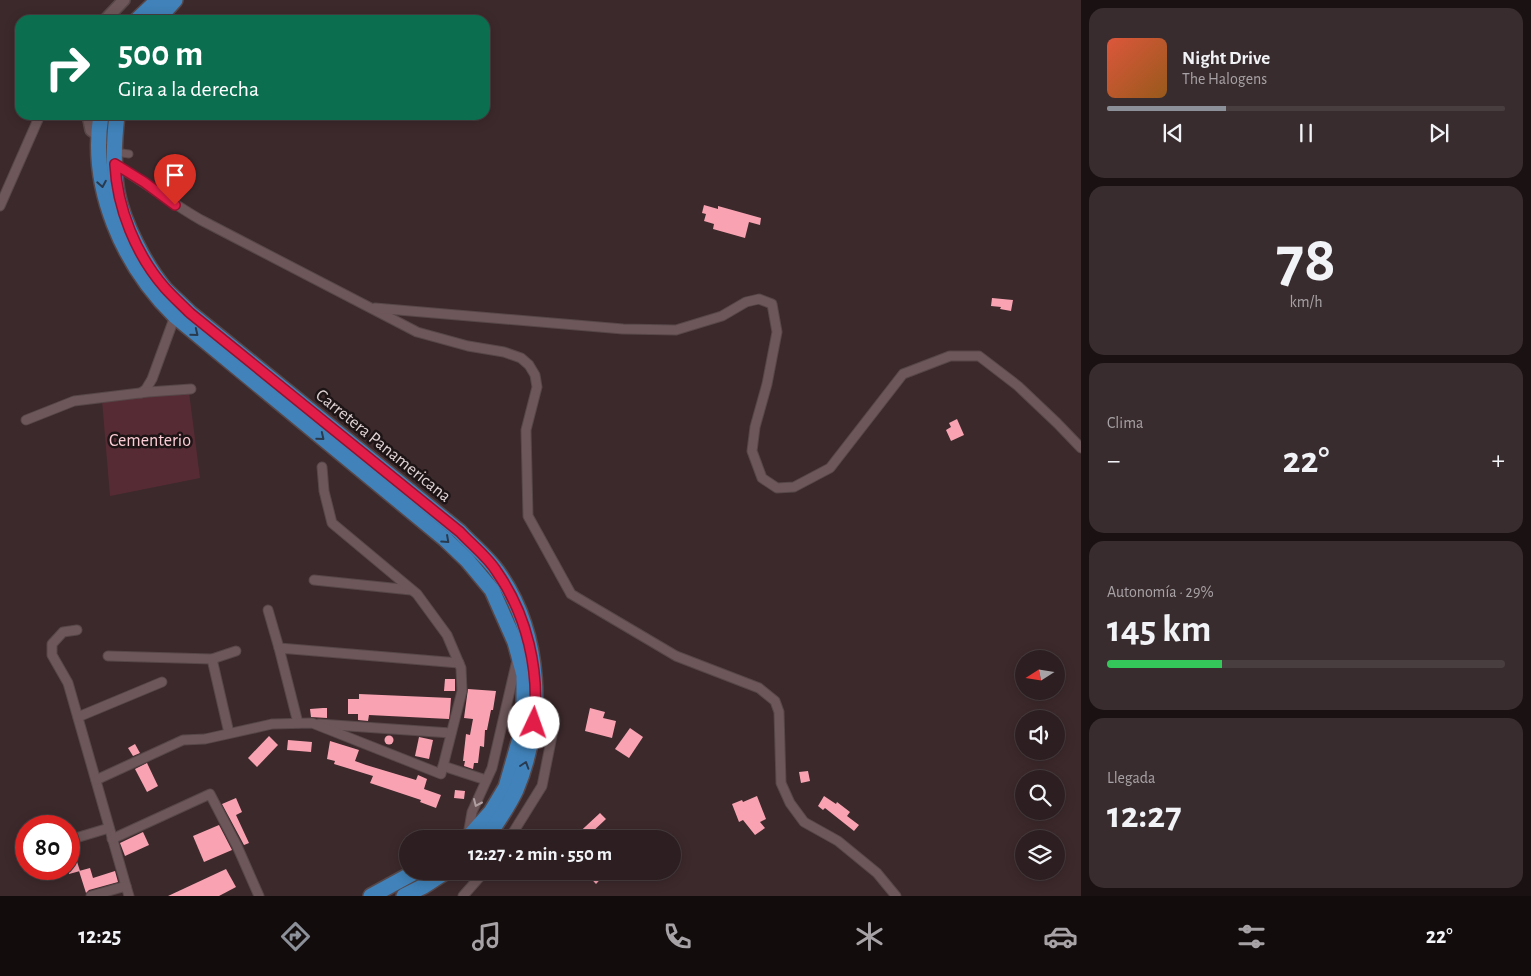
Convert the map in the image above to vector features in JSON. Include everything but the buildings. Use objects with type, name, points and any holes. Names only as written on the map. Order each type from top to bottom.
[{"type":"highway","points":[[142,15],[158,0]]},
{"type":"highway","points":[[162,15],[175,0]]},
{"type":"highway","name":"Carretera Panamericana","points":[[100,120],[98,135],[99,161],[104,192],[114,223],[133,264],[154,294],[174,316],[445,539],[467,560],[492,590],[515,642],[524,675],[524,710],[520,738],[506,787],[491,812],[475,830]]},
{"type":"highway","name":"Carretera Panamericana","points":[[116,120],[121,206],[137,244],[156,277],[190,313],[460,532],[497,570],[513,600],[526,630],[532,659],[536,707],[526,762],[518,784],[492,830]]},
{"type":"highway","points":[[371,896],[400,880]]},
{"type":"highway","points":[[404,896],[433,880]]},
{"type":"street","points":[[110,15],[124,0]]},
{"type":"street","points":[[119,15],[133,0]]},
{"type":"street","points":[[0,206],[38,120]]},
{"type":"street","points":[[89,120],[91,130],[98,135],[119,163],[175,205],[201,220],[417,332],[468,346],[504,352],[521,358],[529,365],[535,375],[537,387],[526,430],[528,516],[571,594],[676,656],[759,688],[775,701],[779,712],[781,782],[790,803],[804,822],[838,841],[877,873],[896,896]]},
{"type":"street","points":[[98,135],[114,120]]},
{"type":"street","points":[[370,308],[623,328],[676,330],[722,316],[746,302],[759,299],[772,304],[777,332],[768,384],[755,427],[752,451],[762,478],[778,488],[794,487],[830,468],[903,374],[950,356],[979,356],[1018,386],[1057,422],[1081,448]]},
{"type":"street","points":[[140,393],[146,389],[152,379],[174,316]]},
{"type":"street","points":[[26,420],[74,401],[191,389]]},
{"type":"street","points":[[312,723],[441,774],[462,691],[460,668],[447,635],[417,594],[332,523],[324,491],[322,466]]},
{"type":"street","points":[[314,580],[412,590]]},
{"type":"street","points":[[268,610],[298,723]]},
{"type":"street","points":[[77,630],[63,632],[52,644],[52,655],[68,683],[129,896]]},
{"type":"street","points":[[279,648],[458,663]]},
{"type":"street","points":[[108,656],[212,659],[236,651]]},
{"type":"street","points":[[469,830],[472,812],[492,768],[518,655]]},
{"type":"street","points":[[212,659],[229,734]]},
{"type":"street","points":[[78,716],[162,682]]},
{"type":"street","points":[[515,830],[542,786],[552,736],[536,707]]},
{"type":"street","points":[[96,780],[183,740],[205,739],[272,724],[312,723],[451,732]]},
{"type":"street","points":[[443,766],[486,780]]},
{"type":"street","points":[[112,839],[210,794],[259,896]]},
{"type":"street","points":[[80,837],[109,828]]},
{"type":"street","points":[[463,896],[477,880]]},
{"type":"street","points":[[91,896],[126,886]]},
{"type":"green space","name":"Cementerio","points":[[189,392],[200,478],[110,496],[102,400]]},
{"type":"route","points":[[175,205],[115,164],[115,179],[126,219],[145,258],[156,277],[166,289],[190,313],[460,532],[497,570],[526,630],[535,683],[536,707],[534,723]]}]
